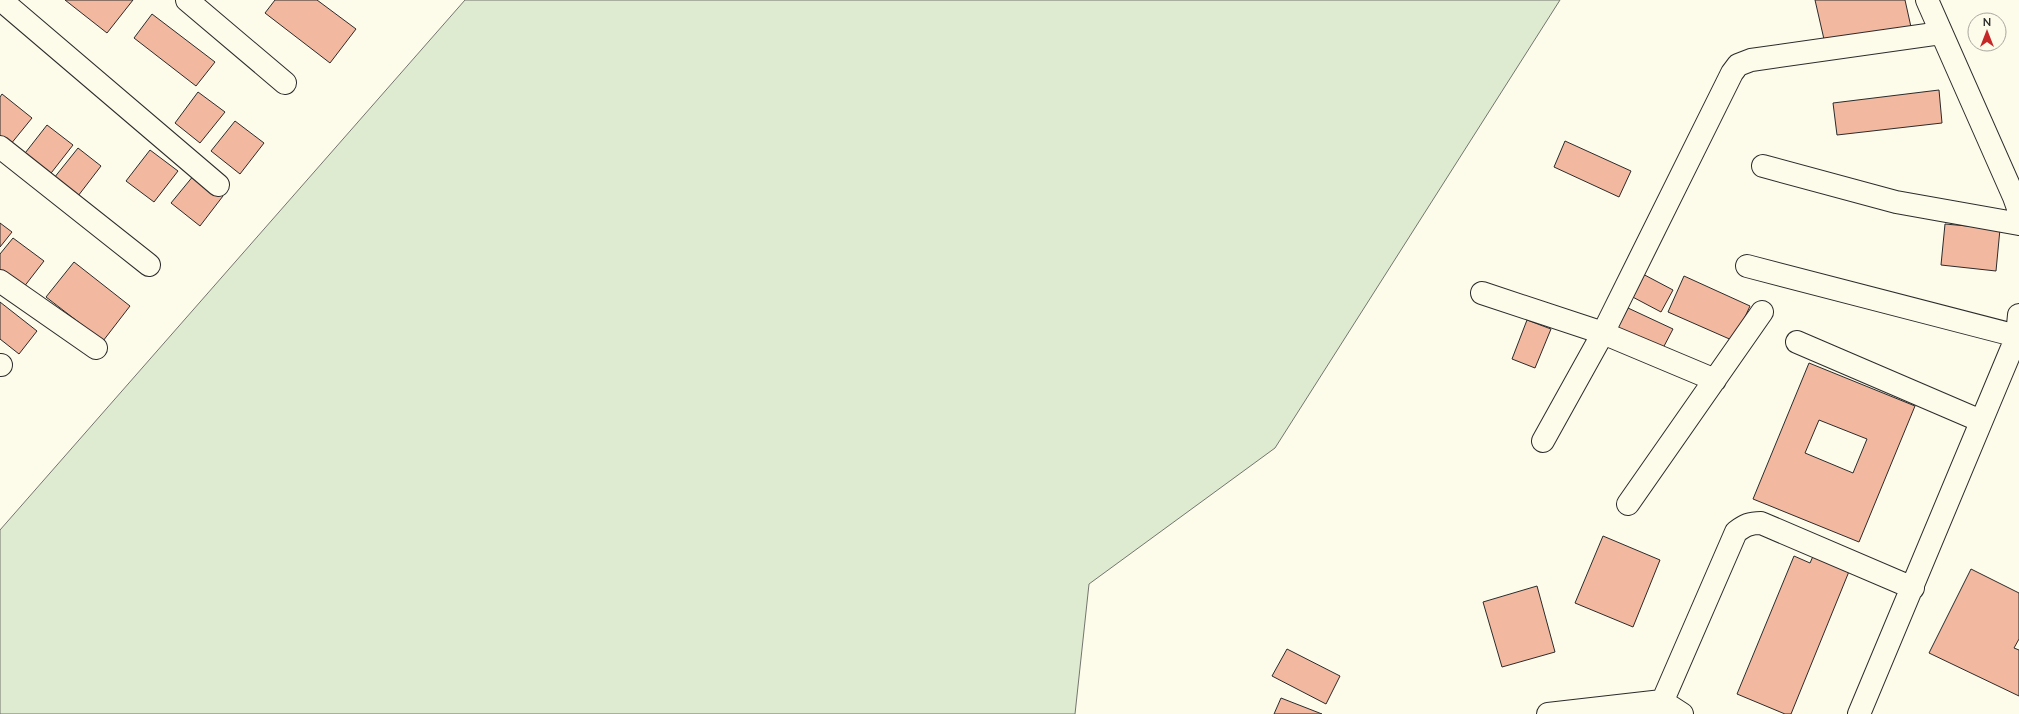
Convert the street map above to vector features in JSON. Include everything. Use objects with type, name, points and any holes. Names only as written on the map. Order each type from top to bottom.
[{"type":"street","points":[[1,0],[218,185]]},
{"type":"street","points":[[187,0],[285,83]]},
{"type":"street","points":[[1927,0],[2014,197],[2019,212]]},
{"type":"street","points":[[1543,441],[1603,333],[1732,74],[1738,65],[1751,60],[1941,33]]},
{"type":"street","points":[[0,147],[149,265]]},
{"type":"street","points":[[1763,166],[1896,202],[2019,224]]},
{"type":"street","points":[[1747,266],[2017,336]]},
{"type":"street","points":[[0,281],[96,348]]},
{"type":"street","points":[[1482,293],[1603,333],[1715,380]]},
{"type":"street","points":[[1628,504],[1762,312]]},
{"type":"street","points":[[1859,714],[1913,588],[2017,336],[2019,315]]},
{"type":"street","points":[[1797,342],[1981,421]]},
{"type":"street","points":[[1659,708],[1736,532],[1744,526],[1751,523],[1761,523],[1913,588]]},
{"type":"street","points":[[1548,714],[1659,708],[1682,714]]},
{"type":"green space","points":[[465,0],[1560,0],[1275,448],[1089,584],[1075,714],[0,714],[0,530]]},
{"type":"building","points":[[65,0],[133,0],[107,33]]},
{"type":"building","points":[[275,0],[317,0],[356,29],[330,63],[265,13]]},
{"type":"building","points":[[1815,0],[1905,0],[1911,27],[1826,48]]},
{"type":"building","points":[[152,14],[215,62],[196,86],[134,38]]},
{"type":"building","points":[[1939,90],[1942,123],[1837,135],[1833,103]]},
{"type":"building","points":[[198,92],[225,112],[200,143],[175,123]]},
{"type":"building","points":[[2,94],[32,118],[6,150],[0,145],[0,97]]},
{"type":"building","points":[[235,121],[264,143],[240,174],[211,151]]},
{"type":"building","points":[[47,125],[73,145],[48,177],[22,157]]},
{"type":"building","points":[[1565,141],[1631,171],[1619,197],[1554,167]]},
{"type":"building","points":[[78,148],[101,166],[78,196],[54,178]]},
{"type":"building","points":[[150,150],[178,171],[154,202],[126,181]]},
{"type":"building","points":[[194,175],[223,196],[200,226],[171,203]]},
{"type":"building","points":[[0,223],[12,232],[0,247]]},
{"type":"building","points":[[1945,224],[2000,229],[1996,271],[1941,265]]},
{"type":"building","points":[[13,238],[44,261],[20,292],[0,277],[0,254]]},
{"type":"building","points":[[74,262],[130,306],[103,341],[46,297]]},
{"type":"building","points":[[1639,272],[1673,290],[1661,312],[1627,294]]},
{"type":"building","points":[[1684,276],[1750,306],[1734,341],[1668,312]]},
{"type":"building","points":[[0,302],[37,331],[19,354],[0,339]]},
{"type":"building","points":[[1628,308],[1673,329],[1662,350],[1617,329]]},
{"type":"building","points":[[1527,320],[1551,329],[1535,368],[1512,359]]},
{"type":"building","points":[[1809,363],[1915,406],[1859,542],[1753,499]],"holes":[[[1819,420],[1867,439],[1853,473],[1805,453]]]},
{"type":"building","points":[[1603,536],[1660,560],[1633,627],[1575,603]]},
{"type":"building","points":[[1814,554],[1850,569],[1791,714],[1785,714],[1737,694],[1794,556],[1810,563]]},
{"type":"building","points":[[1971,569],[2019,593],[2019,639],[2014,648],[2019,650],[2019,696],[1929,653]]},
{"type":"building","points":[[1537,586],[1555,652],[1502,667],[1483,602]]},
{"type":"building","points":[[1287,649],[1340,676],[1326,704],[1272,676]]},
{"type":"building","points":[[1281,698],[1322,714],[1274,714]]}]
